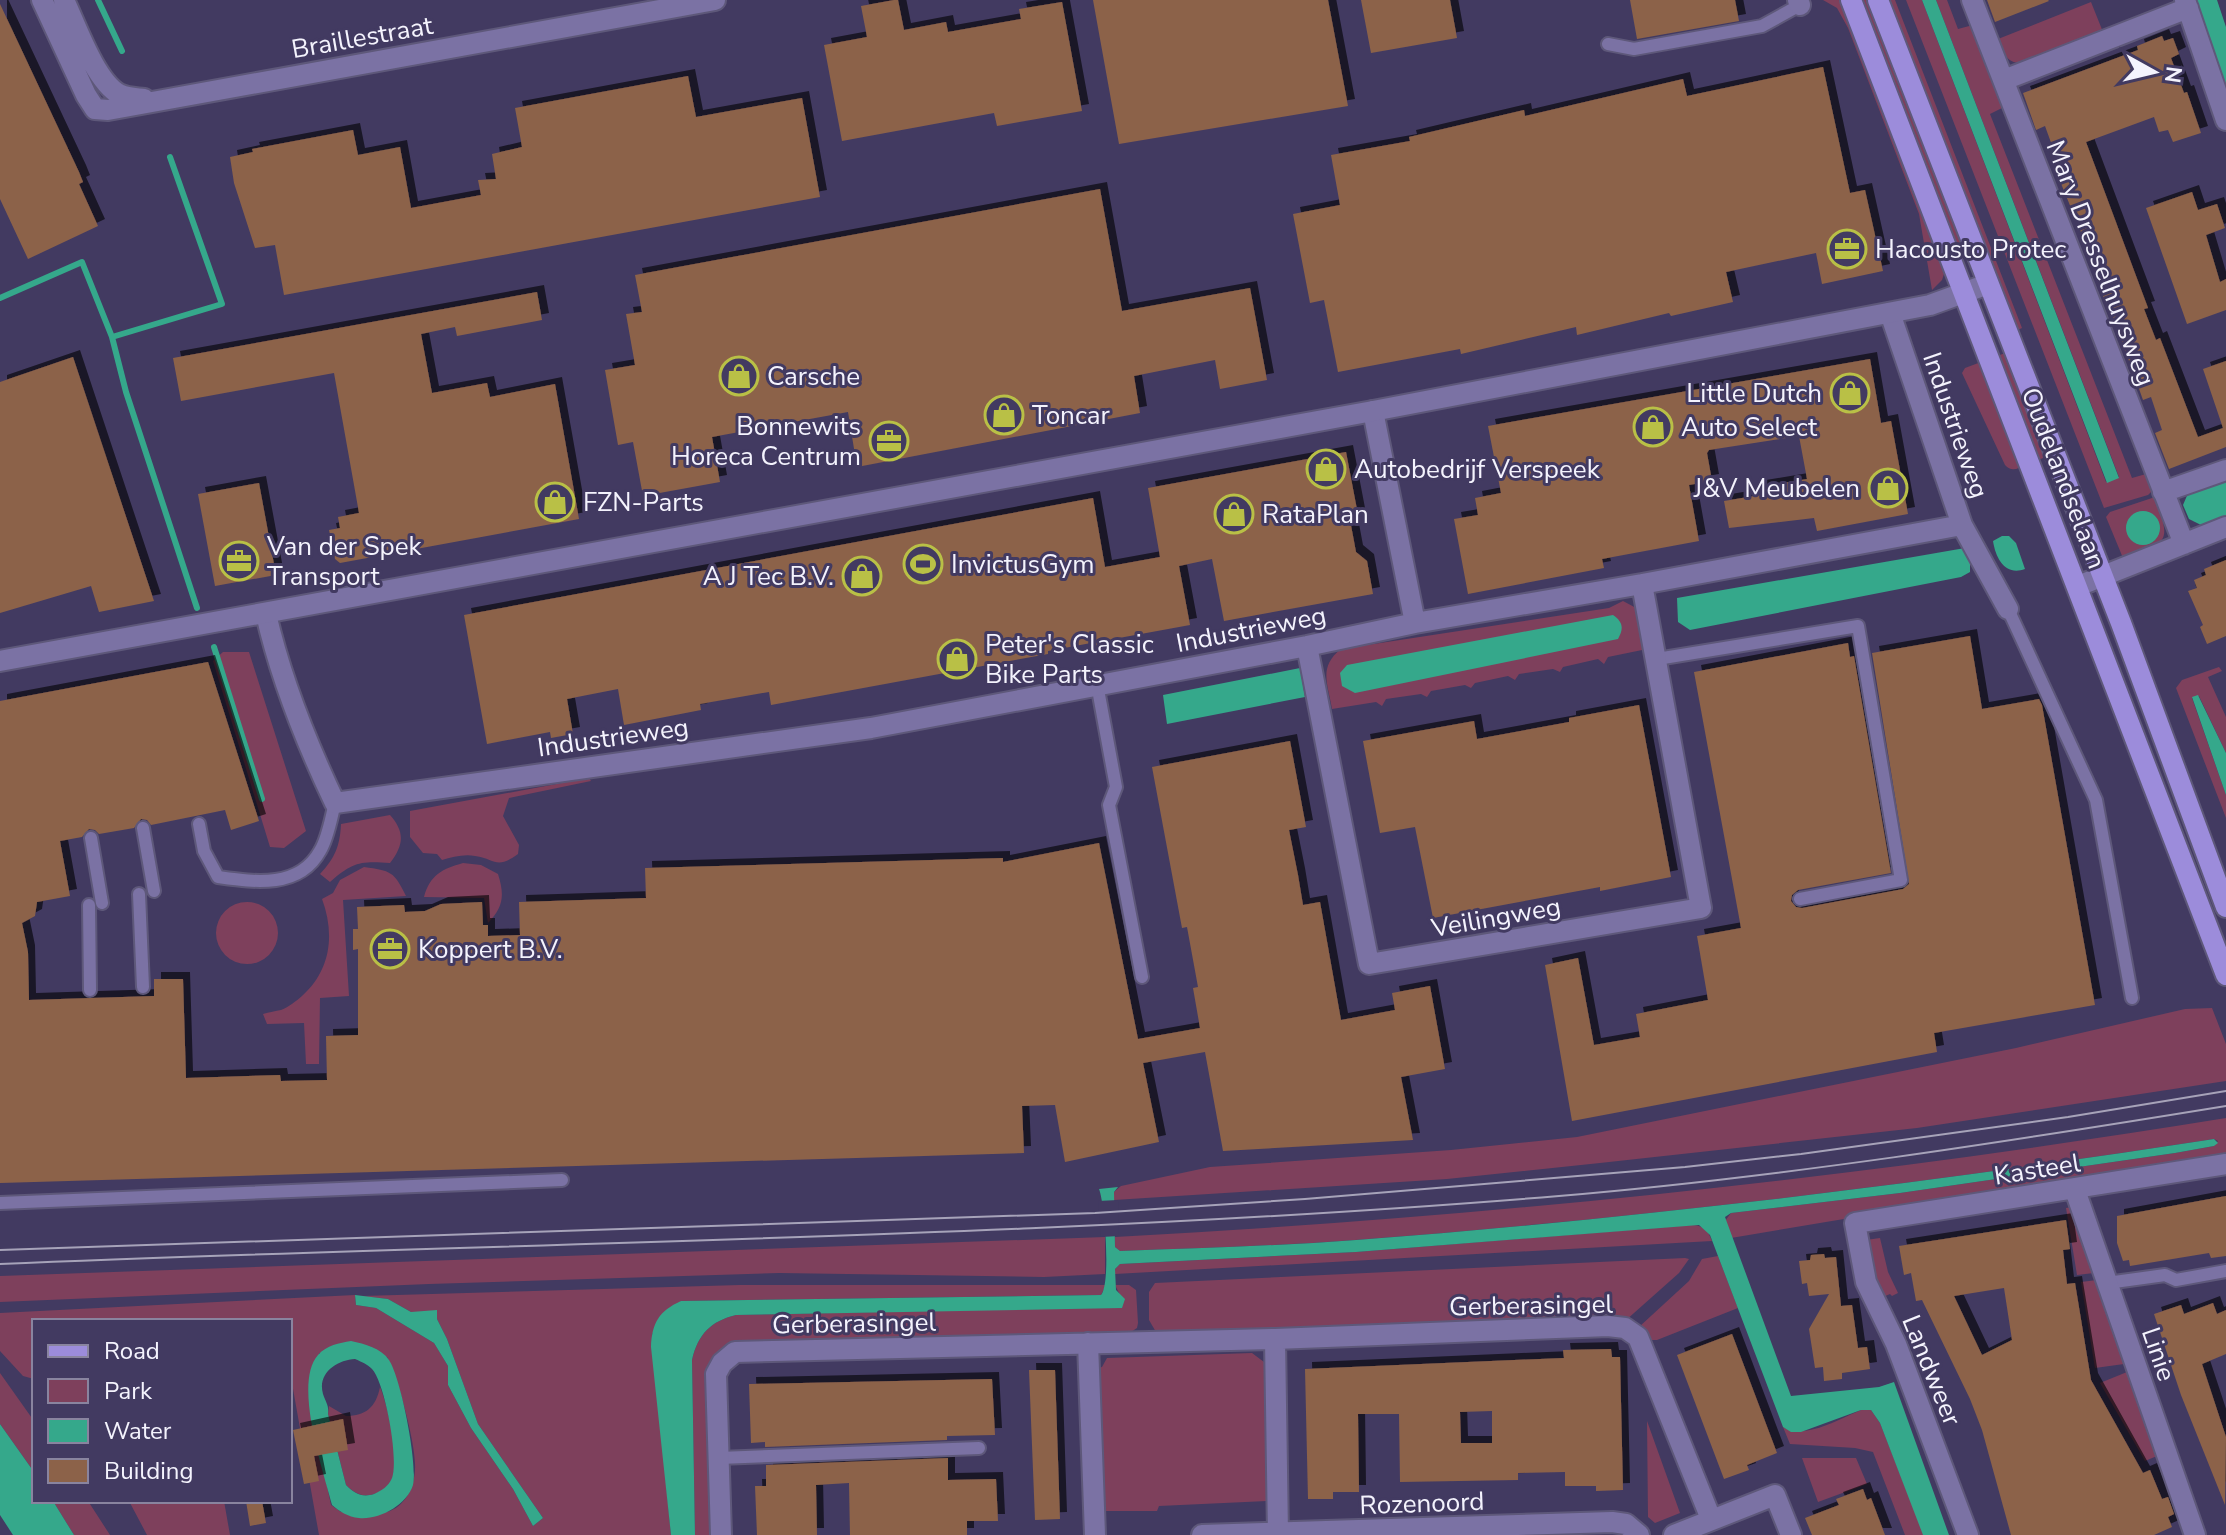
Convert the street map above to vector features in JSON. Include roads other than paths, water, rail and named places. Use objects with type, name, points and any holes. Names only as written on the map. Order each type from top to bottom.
[{"type":"main road","name":"Oudelandselaan","points":[[1851,0],[2226,975]]},
{"type":"main road","name":"Oudelandselaan","points":[[1878,0],[2102,576],[2226,907]]},
{"type":"street","points":[[42,0],[95,109],[123,109],[161,100]]},
{"type":"street","points":[[64,0],[107,84],[120,95],[161,100]]},
{"type":"street","name":"Braillestraat","points":[[161,100],[715,0]]},
{"type":"street","name":"Mary Dresselhuysweg","points":[[1972,0],[2184,544]]},
{"type":"street","points":[[2004,80],[2186,4],[2226,120]]},
{"type":"street","points":[[0,661],[1373,411],[1890,313],[1930,305],[1988,284]]},
{"type":"street","name":"Industrieweg","points":[[335,803],[871,728],[1415,623],[1962,525],[1890,313]]},
{"type":"street","points":[[1373,411],[1415,623]]},
{"type":"street","points":[[2163,492],[2226,470]]},
{"type":"street","points":[[1962,525],[2008,609]]},
{"type":"street","points":[[2078,586],[2226,527]]},
{"type":"street","name":"Veilingweg","points":[[1307,646],[1369,964],[1701,908],[1642,584]]},
{"type":"street","points":[[266,614],[273,646],[304,739],[335,803]]},
{"type":"street","name":"Kasteel","points":[[1855,1223],[2226,1164]]},
{"type":"street","name":"Linie","points":[[2075,1190],[2195,1535]]},
{"type":"street","name":"Landweer","points":[[1855,1223],[1866,1282],[1896,1344],[1968,1535]]},
{"type":"street","name":"Gerberasingel","points":[[721,1535],[716,1374],[722,1363],[735,1352],[1275,1339],[1608,1326],[1625,1328],[1638,1337],[1711,1519]]},
{"type":"street","points":[[1275,1339],[1278,1534]]},
{"type":"street","points":[[1088,1343],[1095,1535]]},
{"type":"street","points":[[1674,1535],[1775,1495],[1791,1535]]},
{"type":"street","name":"Rozenoord","points":[[1202,1535],[1612,1522],[1626,1524],[1639,1535]]},
{"type":"lane","points":[[1608,44],[1634,49],[1762,26],[1799,3]]},
{"type":"lane","points":[[2008,609],[2096,800],[2132,998]]},
{"type":"lane","points":[[1657,659],[1858,626],[1901,880],[1800,899]]},
{"type":"lane","points":[[1097,684],[1116,787],[1109,805],[1142,977]]},
{"type":"lane","points":[[199,824],[204,851],[218,877],[261,883],[291,877],[307,866],[320,851],[335,803]]},
{"type":"lane","points":[[143,828],[154,891]]},
{"type":"lane","points":[[90,990],[95,904],[91,838]]},
{"type":"lane","points":[[139,894],[143,987]]},
{"type":"lane","points":[[0,1203],[562,1180]]},
{"type":"lane","points":[[2107,1283],[2165,1275],[2176,1280],[2226,1271]]},
{"type":"lane","points":[[719,1458],[979,1448]]},
{"type":"water","points":[[1922,0],[1936,0],[2119,478],[2107,483]]},
{"type":"water","points":[[2196,0],[2217,0],[2226,27],[2226,94]]},
{"type":"water","points":[[2226,478],[2226,516],[2201,525],[2189,519],[2183,505],[2189,491]]},
{"type":"water","points":[[2143,511],[2155,516],[2160,528],[2155,540],[2143,545],[2131,540],[2126,528],[2131,516]]},
{"type":"water","points":[[2009,536],[2016,543],[2025,569],[2012,570],[1999,560],[1993,541]]},
{"type":"water","points":[[1965,548],[1970,555],[1970,572],[1961,577],[1690,630],[1678,622],[1677,598]]},
{"type":"water","points":[[1613,615],[1622,626],[1618,639],[1355,693],[1342,686],[1340,673],[1347,665]]},
{"type":"water","points":[[1300,668],[1305,697],[1167,724],[1163,695]]},
{"type":"water","points":[[2198,695],[2226,753],[2226,795],[2192,697]]},
{"type":"water","points":[[2214,1139],[2218,1143],[2214,1146],[2175,1153],[1900,1193],[1731,1213],[1725,1217],[1791,1396],[1879,1387],[1894,1382],[1949,1535],[1923,1535],[1880,1423],[1871,1410],[1861,1410],[1801,1432],[1791,1432],[1783,1427],[1710,1235],[1699,1225],[1356,1252],[1120,1264],[1115,1269],[1116,1290],[1125,1299],[1122,1308],[736,1315],[707,1330],[692,1360],[695,1535],[671,1535],[651,1347],[655,1325],[667,1309],[681,1301],[1101,1295],[1106,1261],[1099,1189],[1118,1187],[1114,1192],[1115,1247],[1120,1251],[1267,1245],[1464,1231],[1679,1210],[2000,1170]]},
{"type":"water","points":[[355,1295],[388,1299],[411,1312],[437,1310],[437,1319],[478,1424],[543,1518],[533,1526],[513,1489],[471,1428],[448,1385],[448,1366],[434,1343],[376,1308],[356,1305]]},
{"type":"water","points":[[351,1341],[382,1352],[389,1360],[403,1402],[413,1459],[413,1485],[405,1499],[391,1510],[367,1518],[347,1515],[332,1505],[309,1406],[311,1368],[318,1355],[329,1347]],"holes":[[[355,1359],[372,1369],[382,1389],[394,1455],[392,1478],[384,1488],[370,1495],[362,1495],[346,1485],[322,1387],[330,1369]]]},
{"type":"water","points":[[0,1424],[32,1469],[32,1503],[54,1503],[74,1535],[13,1535],[0,1515]]},
{"type":"waterway","points":[[98,0],[122,51]]},
{"type":"waterway","points":[[112,337],[222,304],[170,157]]},
{"type":"waterway","points":[[0,298],[82,262],[112,337],[126,392],[197,608]]},
{"type":"waterway","points":[[214,647],[262,799]]},
{"type":"tram line","points":[[0,1250],[1095,1213],[1305,1199],[1685,1167],[1801,1154],[2068,1117],[2226,1091]]},
{"type":"tram line","points":[[0,1264],[975,1231],[1364,1210],[1559,1196],[1810,1169],[2226,1106]]},
{"type":"place","name":"Hacousto Protec","points":[[1847,249]]},
{"type":"place","name":"Carsche","points":[[739,376]]},
{"type":"place","name":"Little Dutch","points":[[1850,393]]},
{"type":"place","name":"Toncar","points":[[1004,415]]},
{"type":"place","name":"Auto Select","points":[[1653,427]]},
{"type":"place","name":"Bonnewits Horeca Centrum","points":[[889,441]]},
{"type":"place","name":"Autobedrijf Verspeek","points":[[1326,469]]},
{"type":"place","name":"J&V Meubelen","points":[[1888,488]]},
{"type":"place","name":"FZN-Parts","points":[[555,502]]},
{"type":"place","name":"RataPlan","points":[[1234,514]]},
{"type":"place","name":"Van der Spek Transport","points":[[239,561]]},
{"type":"place","name":"InvictusGym","points":[[923,564]]},
{"type":"place","name":"A J Tec B.V.","points":[[862,576]]},
{"type":"place","name":"Peter's Classic Bike Parts","points":[[957,659]]},
{"type":"place","name":"Koppert B.V.","points":[[390,949]]}]
